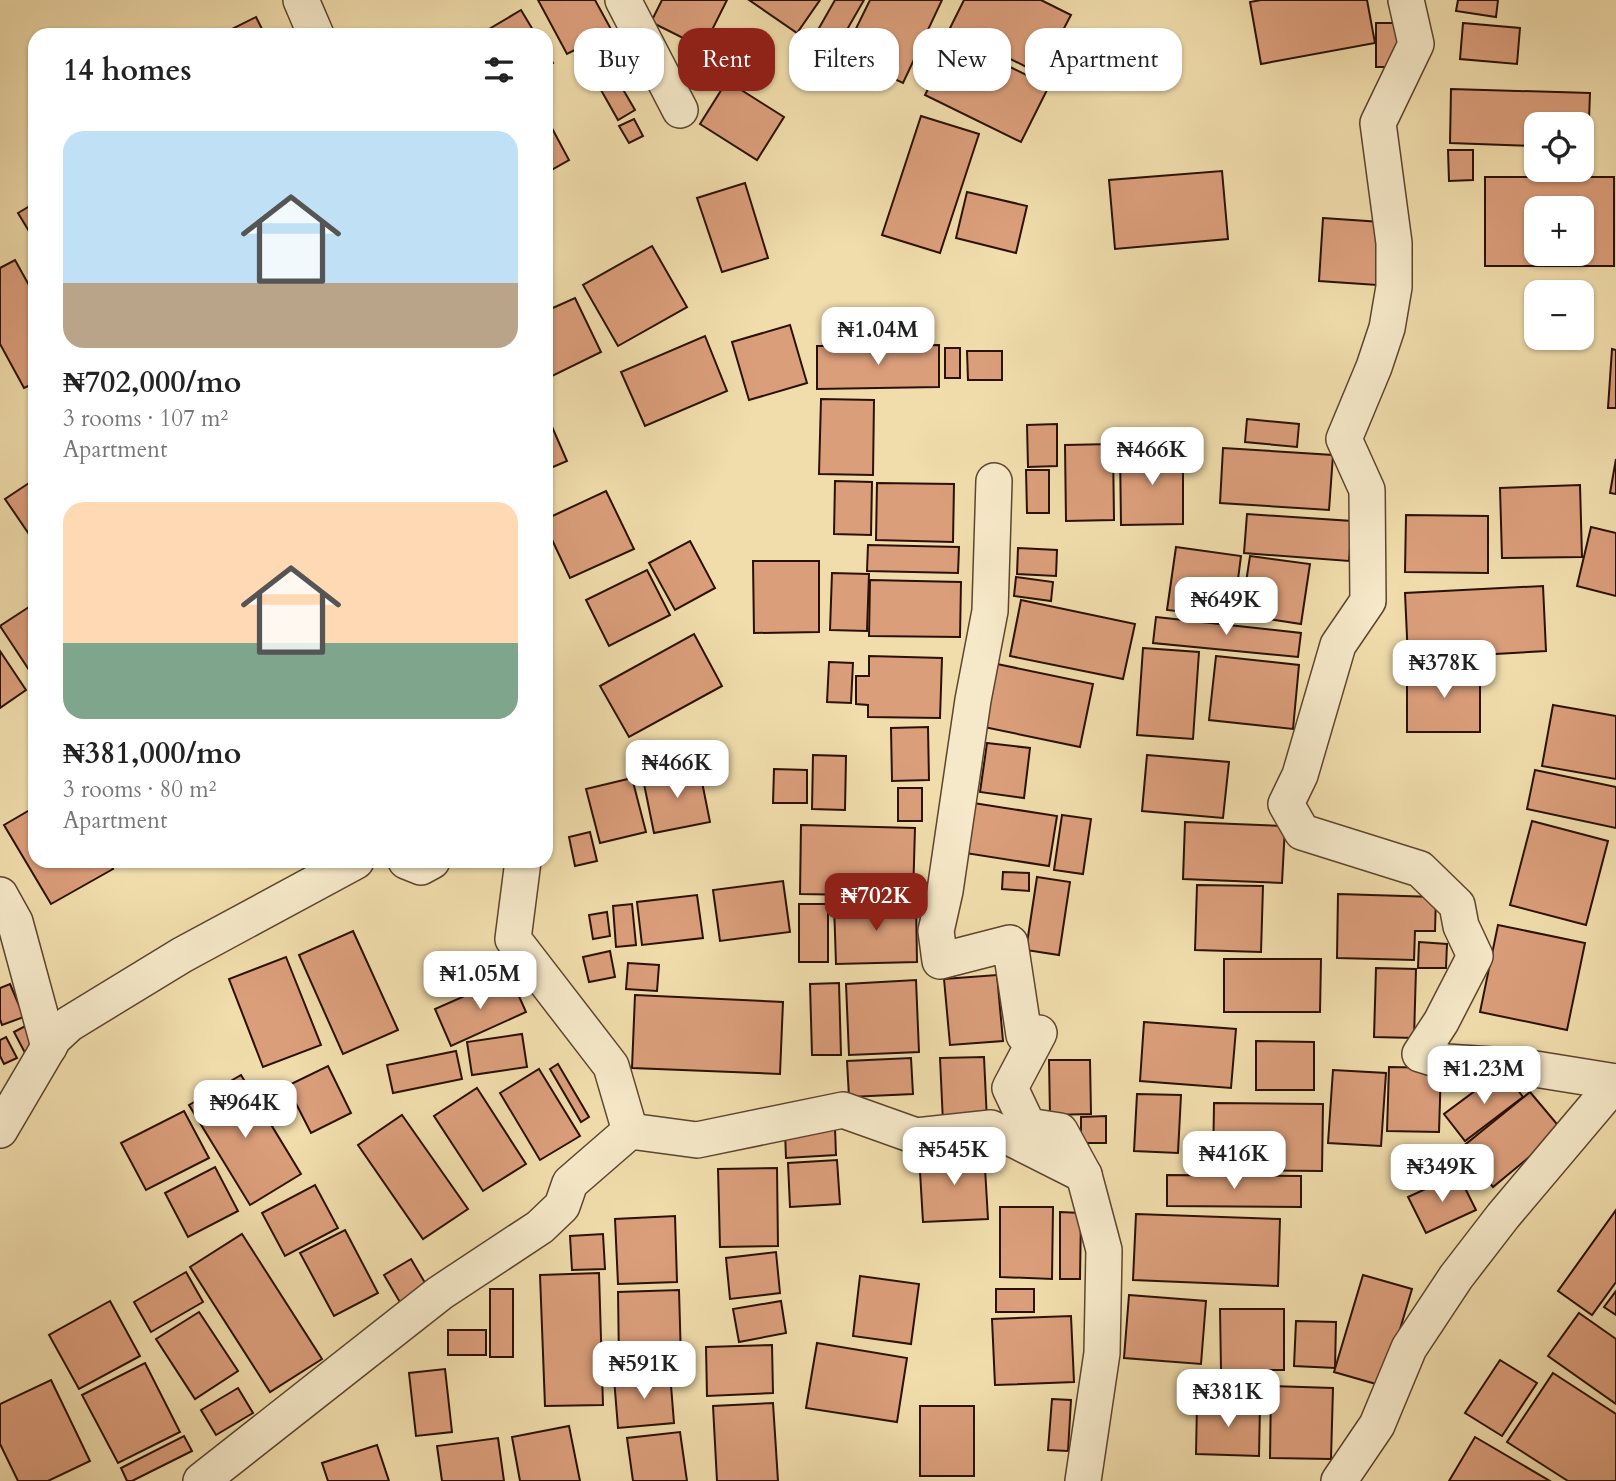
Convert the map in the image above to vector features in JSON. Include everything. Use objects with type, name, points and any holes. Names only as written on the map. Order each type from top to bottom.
[{"type":"street","points":[[301,0],[313,28]]},
{"type":"street","points":[[623,0],[680,110]]},
{"type":"street","points":[[1406,0],[1416,44],[1378,123],[1394,243],[1394,287],[1387,328],[1344,439],[1367,490],[1368,601],[1338,645],[1300,775],[1286,804],[1302,832],[1420,869],[1457,905],[1461,926],[1475,956],[1441,1022],[1420,1054],[1446,1062],[1522,1067],[1616,1082]]},
{"type":"street","points":[[994,481],[990,611],[973,700],[945,891],[936,931],[940,961],[1010,943],[1024,1035],[1039,1033],[1010,1088],[1028,1126],[1060,1131],[1084,1175],[1104,1250],[1102,1353],[1083,1481]]},
{"type":"street","points":[[0,1130],[49,1047],[69,1024],[182,955],[343,868]]},
{"type":"street","points":[[522,868],[513,939],[611,1066],[631,1131]]},
{"type":"street","points":[[0,895],[15,922],[49,1047]]},
{"type":"street","points":[[1339,1481],[1377,1425],[1409,1348],[1455,1278],[1503,1216],[1616,1082]]},
{"type":"street","points":[[201,1481],[440,1293],[540,1227],[562,1206],[570,1183],[631,1131],[698,1140],[843,1110],[916,1136],[991,1128],[1084,1175]]},
{"type":"building","points":[[538,0],[595,0],[610,28],[574,28],[574,50],[567,54]]},
{"type":"building","points":[[662,0],[727,0],[713,28],[678,28],[678,36],[651,22]]},
{"type":"building","points":[[749,0],[820,0],[800,28],[790,28]]},
{"type":"building","points":[[835,0],[864,0],[848,28],[819,28]]},
{"type":"building","points":[[870,0],[942,0],[929,28],[913,28],[913,62],[903,83],[899,81],[899,28],[856,28]]},
{"type":"building","points":[[964,0],[1041,0],[1071,15],[1064,28],[1025,28],[1025,66],[1011,59],[1011,28],[950,28]]},
{"type":"building","points":[[1367,0],[1375,43],[1261,64],[1250,2]]},
{"type":"building","points":[[1458,0],[1498,0],[1496,17],[1456,11]]},
{"type":"building","points":[[521,10],[532,28],[491,28]]},
{"type":"building","points":[[256,17],[262,28],[234,28]]},
{"type":"building","points":[[1376,23],[1400,23],[1401,67],[1376,67]]},
{"type":"building","points":[[1463,23],[1520,28],[1517,64],[1460,59]]},
{"type":"building","points":[[1011,67],[1025,74],[1025,91],[1046,91],[1021,142],[925,95],[927,91],[1011,91]]},
{"type":"building","points":[[1451,89],[1590,93],[1589,112],[1524,112],[1524,146],[1450,143]]},
{"type":"building","points":[[602,91],[624,91],[635,110],[618,120]]},
{"type":"building","points":[[721,91],[743,91],[784,117],[757,160],[700,124]]},
{"type":"building","points":[[921,116],[979,134],[940,253],[882,235]]},
{"type":"building","points":[[634,119],[643,136],[629,143],[619,126]]},
{"type":"building","points":[[553,130],[569,160],[553,169]]},
{"type":"building","points":[[1448,150],[1473,150],[1473,180],[1449,181]]},
{"type":"building","points":[[1222,171],[1228,239],[1115,249],[1109,180]]},
{"type":"building","points":[[1485,177],[1524,177],[1524,182],[1594,182],[1594,177],[1614,177],[1614,266],[1594,266],[1594,196],[1524,196],[1524,266],[1485,266]]},
{"type":"building","points":[[745,183],[768,258],[722,272],[697,198]]},
{"type":"building","points":[[967,192],[1027,206],[1016,253],[956,238]]},
{"type":"building","points":[[28,207],[28,229],[18,213]]},
{"type":"building","points":[[1323,218],[1381,222],[1377,285],[1319,281]]},
{"type":"building","points":[[652,246],[687,307],[618,346],[583,285]]},
{"type":"building","points":[[15,260],[28,283],[28,386],[24,388],[0,344],[0,268]]},
{"type":"building","points":[[575,298],[601,352],[553,376],[553,308]]},
{"type":"building","points":[[790,325],[807,383],[749,400],[732,342]]},
{"type":"building","points":[[705,336],[727,391],[645,426],[621,372]]},
{"type":"building","points":[[939,345],[939,387],[817,389],[817,346]]},
{"type":"building","points":[[945,348],[960,348],[960,378],[945,378]]},
{"type":"building","points":[[1612,349],[1616,350],[1616,408],[1608,408]]},
{"type":"building","points":[[967,351],[1002,351],[1002,380],[968,380]]},
{"type":"building","points":[[821,399],[874,400],[873,475],[819,474]]},
{"type":"building","points":[[1247,419],[1299,424],[1297,447],[1245,442]]},
{"type":"building","points":[[1057,424],[1057,466],[1028,467],[1027,425]]},
{"type":"building","points":[[553,429],[567,461],[553,467]]},
{"type":"building","points":[[1113,444],[1114,520],[1066,521],[1065,445]]},
{"type":"building","points":[[1183,448],[1183,524],[1121,525],[1120,450]]},
{"type":"building","points":[[1223,448],[1333,455],[1329,510],[1220,503]]},
{"type":"building","points":[[1616,459],[1616,494],[1610,493]]},
{"type":"building","points":[[1026,470],[1049,470],[1049,513],[1027,513]]},
{"type":"building","points":[[835,481],[872,482],[871,535],[834,534]]},
{"type":"building","points":[[877,483],[954,484],[953,542],[876,540]]},
{"type":"building","points":[[28,484],[28,533],[5,499]]},
{"type":"building","points":[[1580,485],[1582,557],[1502,558],[1500,488]]},
{"type":"building","points":[[606,491],[634,549],[570,578],[553,542],[553,516]]},
{"type":"building","points":[[1247,514],[1352,521],[1349,561],[1244,553]]},
{"type":"building","points":[[1406,515],[1488,516],[1488,573],[1405,572]]},
{"type":"building","points":[[1591,527],[1616,533],[1616,596],[1577,586]]},
{"type":"building","points":[[690,541],[715,588],[675,610],[649,563]]},
{"type":"building","points":[[868,545],[959,547],[958,573],[867,571]]},
{"type":"building","points":[[1176,547],[1241,556],[1233,618],[1167,610]]},
{"type":"building","points":[[1018,548],[1057,550],[1056,576],[1017,574]]},
{"type":"building","points":[[1250,556],[1310,564],[1301,624],[1241,615]]},
{"type":"building","points":[[753,561],[819,561],[819,632],[754,633]]},
{"type":"building","points":[[647,570],[670,615],[609,646],[586,600]]},
{"type":"building","points":[[832,573],[869,574],[867,631],[830,630]]},
{"type":"building","points":[[1016,577],[1053,582],[1051,601],[1014,596]]},
{"type":"building","points":[[870,580],[961,582],[960,637],[869,636]]},
{"type":"building","points":[[1543,586],[1546,651],[1408,659],[1405,593]]},
{"type":"building","points":[[1021,600],[1135,624],[1123,679],[1010,656]]},
{"type":"building","points":[[28,608],[28,668],[0,626]]},
{"type":"building","points":[[1156,617],[1301,633],[1298,657],[1153,643]]},
{"type":"building","points":[[694,634],[722,686],[629,737],[600,686]]},
{"type":"building","points":[[1143,648],[1199,652],[1193,739],[1137,735]]},
{"type":"building","points":[[0,651],[26,690],[0,708]]},
{"type":"building","points":[[869,656],[942,658],[940,718],[868,717],[868,705],[856,704],[856,676],[869,676]]},
{"type":"building","points":[[1216,656],[1299,665],[1293,729],[1209,720]]},
{"type":"building","points":[[829,662],[853,663],[851,703],[827,702]]},
{"type":"building","points":[[997,664],[1093,684],[1080,747],[984,727]]},
{"type":"building","points":[[1407,667],[1480,667],[1480,732],[1407,732]]},
{"type":"building","points":[[1553,705],[1616,716],[1616,779],[1542,766]]},
{"type":"building","points":[[928,727],[929,780],[892,781],[891,728]]},
{"type":"building","points":[[987,743],[1030,748],[1024,798],[980,792]]},
{"type":"building","points":[[813,755],[846,756],[845,810],[812,809]]},
{"type":"building","points":[[1147,755],[1229,762],[1223,818],[1142,811]]},
{"type":"building","points":[[699,767],[710,822],[654,833],[643,779]]},
{"type":"building","points":[[774,769],[807,770],[807,803],[773,803]]},
{"type":"building","points":[[1535,770],[1616,787],[1616,828],[1527,809]]},
{"type":"building","points":[[632,778],[646,832],[600,843],[586,789]]},
{"type":"building","points":[[898,788],[922,788],[922,821],[898,821]]},
{"type":"building","points":[[967,802],[1057,816],[1049,866],[959,852]]},
{"type":"building","points":[[28,811],[28,865],[4,825]]},
{"type":"building","points":[[1062,815],[1091,819],[1083,874],[1054,870]]},
{"type":"building","points":[[1532,821],[1608,841],[1586,925],[1510,905]]},
{"type":"building","points":[[1185,822],[1285,826],[1282,883],[1183,879]]},
{"type":"building","points":[[801,825],[915,828],[913,896],[800,894]]},
{"type":"building","points":[[590,832],[597,861],[575,866],[569,837]]},
{"type":"building","points":[[30,868],[113,869],[51,904]]},
{"type":"building","points":[[1003,872],[1029,873],[1029,891],[1002,889]]},
{"type":"building","points":[[1037,877],[1070,882],[1059,955],[1026,950]]},
{"type":"building","points":[[783,881],[790,932],[720,941],[713,890]]},
{"type":"building","points":[[1197,885],[1263,886],[1261,952],[1195,950]]},
{"type":"building","points":[[1338,894],[1436,897],[1435,931],[1415,931],[1414,960],[1337,958]]},
{"type":"building","points":[[697,895],[703,938],[642,945],[637,902]]},
{"type":"building","points":[[916,901],[917,962],[836,964],[834,904]]},
{"type":"building","points":[[632,904],[636,945],[616,947],[613,906]]},
{"type":"building","points":[[799,904],[828,904],[828,962],[799,962]]},
{"type":"building","points":[[607,912],[610,936],[593,939],[589,915]]},
{"type":"building","points":[[1498,925],[1585,943],[1567,1030],[1480,1012]]},
{"type":"building","points":[[353,931],[398,1030],[343,1054],[299,955]]},
{"type":"building","points":[[1419,942],[1447,944],[1446,968],[1418,968]]},
{"type":"building","points":[[610,951],[615,977],[589,982],[583,957]]},
{"type":"building","points":[[286,957],[321,1045],[263,1067],[229,979]]},
{"type":"building","points":[[1224,959],[1321,959],[1320,1012],[1224,1012]]},
{"type":"building","points":[[628,963],[659,965],[657,991],[626,989]]},
{"type":"building","points":[[1376,968],[1416,969],[1414,1038],[1374,1037]]},
{"type":"building","points":[[997,975],[1003,1041],[950,1045],[944,979]]},
{"type":"building","points":[[510,976],[526,1012],[451,1046],[435,1009]]},
{"type":"building","points":[[916,980],[919,1052],[849,1055],[846,984]]},
{"type":"building","points":[[839,983],[841,1055],[812,1055],[810,984]]},
{"type":"building","points":[[10,984],[24,1017],[2,1025],[0,988]]},
{"type":"building","points":[[635,995],[783,1002],[780,1074],[632,1068]]},
{"type":"building","points":[[1144,1022],[1236,1029],[1231,1088],[1140,1081]]},
{"type":"building","points":[[29,1024],[40,1045],[25,1053],[14,1032]]},
{"type":"building","points":[[522,1034],[527,1067],[472,1075],[467,1042]]},
{"type":"building","points":[[6,1037],[17,1058],[4,1064],[0,1056],[0,1040]]},
{"type":"building","points":[[1256,1041],[1314,1042],[1314,1090],[1256,1090]]},
{"type":"building","points":[[456,1051],[462,1079],[393,1093],[387,1065]]},
{"type":"building","points":[[984,1057],[987,1121],[943,1123],[940,1058]]},
{"type":"building","points":[[911,1058],[913,1094],[849,1097],[847,1061]]},
{"type":"building","points":[[1049,1060],[1090,1060],[1091,1114],[1050,1115]]},
{"type":"building","points":[[558,1064],[589,1117],[581,1122],[550,1069]]},
{"type":"building","points":[[328,1066],[351,1113],[311,1133],[287,1086]]},
{"type":"building","points":[[1389,1067],[1441,1068],[1439,1132],[1387,1131]]},
{"type":"building","points":[[539,1069],[580,1136],[540,1160],[500,1093]]},
{"type":"building","points":[[1333,1070],[1386,1073],[1381,1146],[1328,1143]]},
{"type":"building","points":[[1503,1070],[1523,1097],[1465,1141],[1444,1114]]},
{"type":"building","points":[[241,1075],[301,1174],[250,1205],[189,1105]]},
{"type":"building","points":[[477,1088],[526,1164],[483,1191],[434,1116]]},
{"type":"building","points":[[1530,1092],[1562,1130],[1493,1187],[1461,1148]]},
{"type":"building","points":[[1137,1094],[1181,1095],[1178,1153],[1134,1151]]},
{"type":"building","points":[[1214,1103],[1323,1104],[1322,1171],[1213,1170]]},
{"type":"building","points":[[184,1111],[209,1158],[146,1190],[121,1143]]},
{"type":"building","points":[[402,1115],[468,1209],[423,1239],[358,1145]]},
{"type":"building","points":[[1106,1116],[1106,1143],[1081,1143],[1081,1117]]},
{"type":"building","points":[[835,1128],[836,1155],[786,1158],[785,1131]]},
{"type":"building","points":[[984,1151],[988,1219],[923,1222],[919,1155]]},
{"type":"building","points":[[837,1160],[840,1204],[790,1207],[788,1163]]},
{"type":"building","points":[[215,1167],[238,1211],[188,1237],[165,1193]]},
{"type":"building","points":[[777,1168],[778,1246],[720,1247],[718,1169]]},
{"type":"building","points":[[1458,1174],[1476,1210],[1426,1233],[1408,1197]]},
{"type":"building","points":[[1167,1175],[1301,1176],[1301,1207],[1167,1206]]},
{"type":"building","points":[[315,1185],[338,1228],[285,1256],[262,1213]]},
{"type":"building","points":[[1000,1207],[1053,1207],[1052,1279],[1000,1277]]},
{"type":"building","points":[[1616,1210],[1616,1282],[1592,1315],[1558,1291]]},
{"type":"building","points":[[1060,1212],[1081,1213],[1080,1279],[1060,1279]]},
{"type":"building","points":[[1136,1214],[1280,1219],[1278,1286],[1133,1280]]},
{"type":"building","points":[[675,1216],[677,1282],[618,1284],[615,1219]]},
{"type":"building","points":[[345,1230],[378,1293],[334,1316],[300,1253]]},
{"type":"building","points":[[242,1234],[322,1359],[270,1392],[190,1267]]},
{"type":"building","points":[[603,1234],[605,1269],[572,1270],[570,1236]]},
{"type":"building","points":[[776,1252],[780,1293],[730,1299],[726,1258]]},
{"type":"building","points":[[411,1259],[431,1293],[404,1309],[384,1275]]},
{"type":"building","points":[[186,1272],[203,1302],[151,1332],[134,1302]]},
{"type":"building","points":[[599,1273],[603,1405],[545,1406],[540,1275]]},
{"type":"building","points":[[1363,1275],[1412,1289],[1383,1386],[1334,1372]]},
{"type":"building","points":[[860,1276],[919,1284],[911,1344],[853,1336]]},
{"type":"building","points":[[490,1289],[513,1289],[513,1357],[490,1357]]},
{"type":"building","points":[[996,1289],[1034,1289],[1034,1312],[996,1312]]},
{"type":"building","points":[[679,1290],[681,1360],[619,1362],[618,1292]]},
{"type":"building","points":[[1616,1291],[1616,1315],[1604,1307]]},
{"type":"building","points":[[1129,1295],[1206,1301],[1201,1364],[1124,1358]]},
{"type":"building","points":[[110,1301],[140,1356],[79,1389],[49,1335]]},
{"type":"building","points":[[781,1301],[786,1333],[739,1342],[733,1309]]},
{"type":"building","points":[[1220,1309],[1284,1309],[1284,1370],[1221,1370]]},
{"type":"building","points":[[199,1312],[238,1371],[195,1399],[156,1339]]},
{"type":"building","points":[[1579,1313],[1616,1339],[1616,1404],[1548,1356]]},
{"type":"building","points":[[1071,1316],[1074,1382],[995,1385],[992,1319]]},
{"type":"building","points":[[1296,1321],[1336,1322],[1335,1368],[1294,1366]]},
{"type":"building","points":[[448,1330],[486,1330],[486,1355],[448,1355]]},
{"type":"building","points":[[817,1343],[907,1358],[897,1422],[806,1408]]},
{"type":"building","points":[[772,1345],[773,1393],[707,1396],[706,1347]]},
{"type":"building","points":[[1500,1360],[1537,1383],[1502,1436],[1465,1413]]},
{"type":"building","points":[[145,1363],[180,1432],[118,1463],[82,1395]]},
{"type":"building","points":[[445,1369],[452,1432],[416,1436],[409,1373]]},
{"type":"building","points":[[670,1373],[674,1423],[618,1428],[614,1378]]},
{"type":"building","points":[[1553,1373],[1616,1414],[1616,1481],[1568,1481],[1507,1442]]},
{"type":"building","points":[[51,1380],[90,1461],[48,1481],[18,1481],[0,1444],[0,1404]]},
{"type":"building","points":[[1271,1386],[1333,1388],[1331,1459],[1270,1458]]},
{"type":"building","points":[[238,1388],[253,1413],[216,1435],[201,1410]]},
{"type":"building","points":[[1052,1399],[1071,1400],[1068,1451],[1048,1450]]},
{"type":"building","points":[[773,1403],[778,1481],[717,1481],[713,1406]]},
{"type":"building","points":[[1197,1403],[1260,1405],[1259,1456],[1196,1454]]},
{"type":"building","points":[[920,1406],[974,1406],[974,1476],[920,1476]]},
{"type":"building","points":[[569,1426],[580,1481],[520,1481],[512,1437]]},
{"type":"building","points":[[680,1432],[687,1481],[633,1481],[627,1438]]},
{"type":"building","points":[[184,1436],[192,1451],[127,1481],[121,1468]]},
{"type":"building","points":[[1475,1437],[1550,1481],[1449,1481]]},
{"type":"building","points":[[498,1438],[504,1481],[442,1481],[437,1446]]},
{"type":"building","points":[[377,1445],[389,1481],[328,1481],[322,1463]]}]
